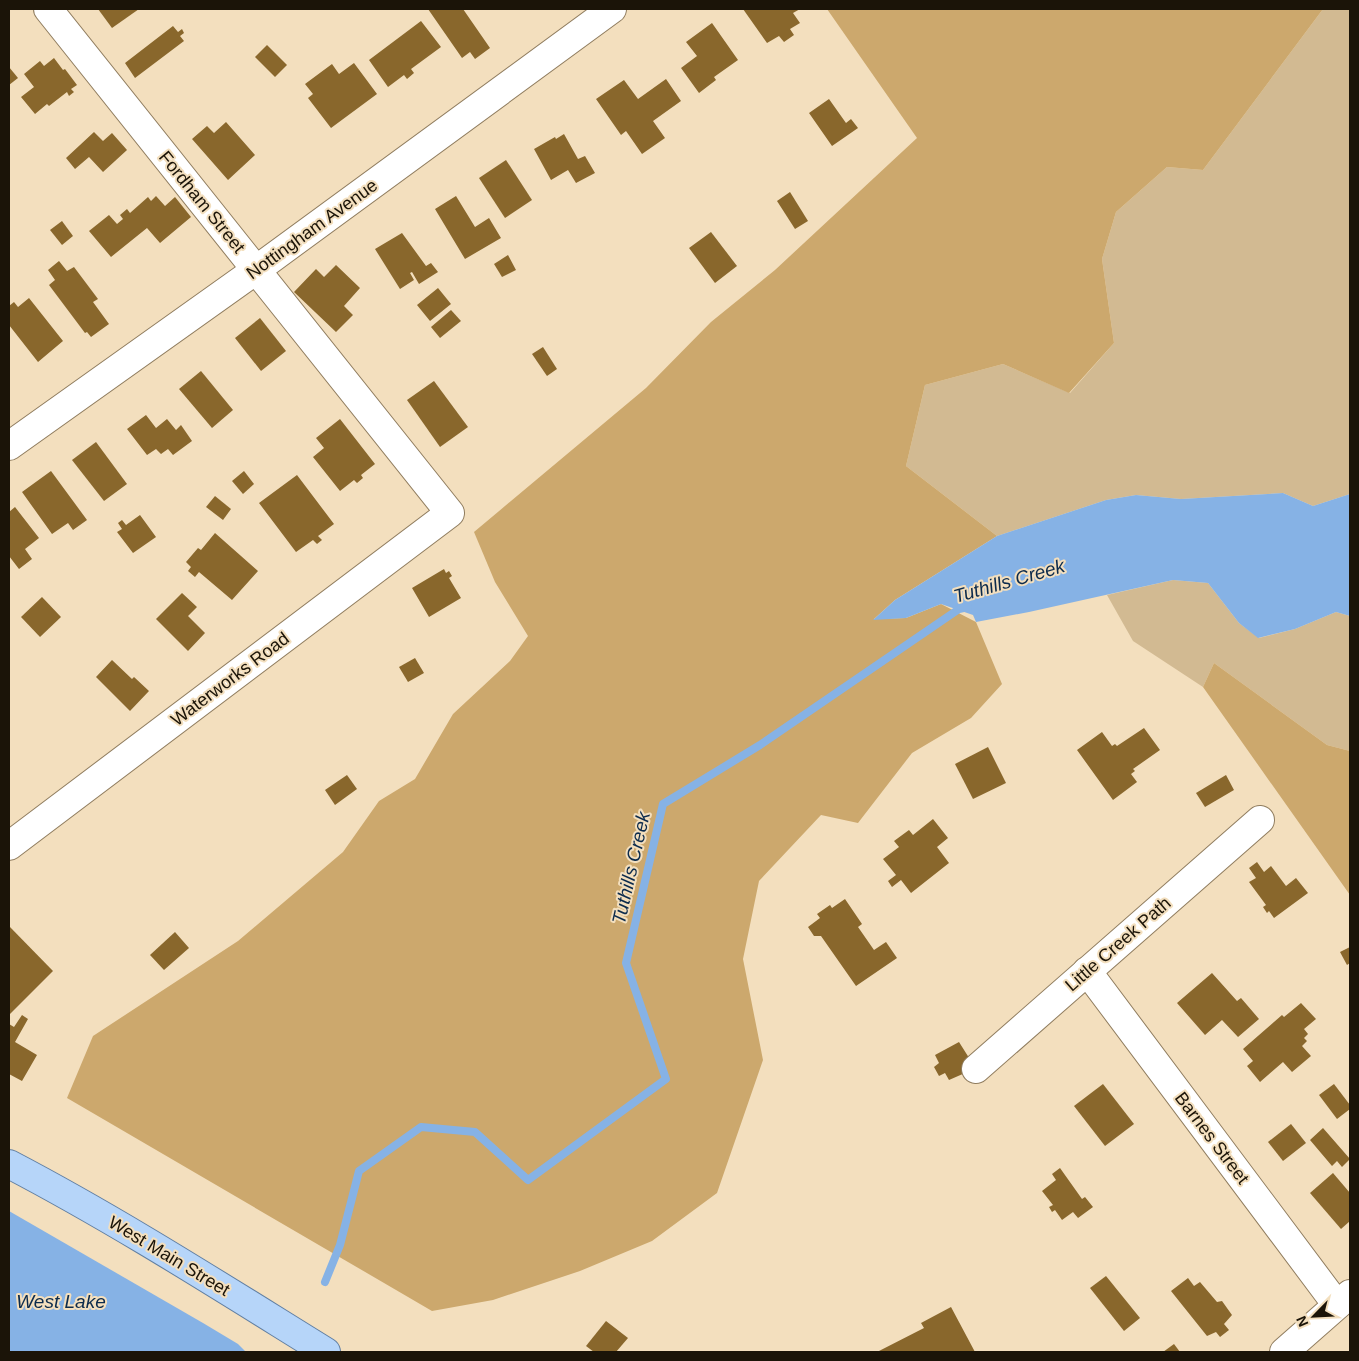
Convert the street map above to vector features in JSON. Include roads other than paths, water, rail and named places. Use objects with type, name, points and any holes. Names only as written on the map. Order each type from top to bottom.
[{"type":"main road","name":"West Main Street","points":[[9,1164],[65,1194],[176,1259],[326,1352]]},
{"type":"street","name":"Fordham Street","points":[[48,9],[450,512]]},
{"type":"street","name":"Nottingham Avenue","points":[[9,446],[256,270],[612,9]]},
{"type":"street","name":"Waterworks Road","points":[[9,846],[450,512]]},
{"type":"street","name":"Little Creek Path","points":[[976,1069],[1260,820]]},
{"type":"street","name":"Barnes Street","points":[[1086,971],[1343,1299]]},
{"type":"street","points":[[1284,1352],[1343,1299]]},
{"type":"water","points":[[1283,493],[1313,506],[1350,494],[1350,616],[1336,612],[1295,629],[1258,638],[1239,623],[1208,583],[1173,580],[976,622],[973,615],[941,604],[906,618],[873,620],[895,600],[997,536],[1106,500],[1136,495],[1181,499]]},
{"type":"water","name":"West Lake","points":[[9,1211],[203,1323],[238,1344],[246,1352],[9,1352]]},
{"type":"waterway","name":"Tuthills Creek","points":[[325,1282],[340,1245],[359,1171],[421,1127],[475,1132],[528,1180],[666,1079],[626,963],[663,804],[760,745],[959,609],[968,607]]}]
